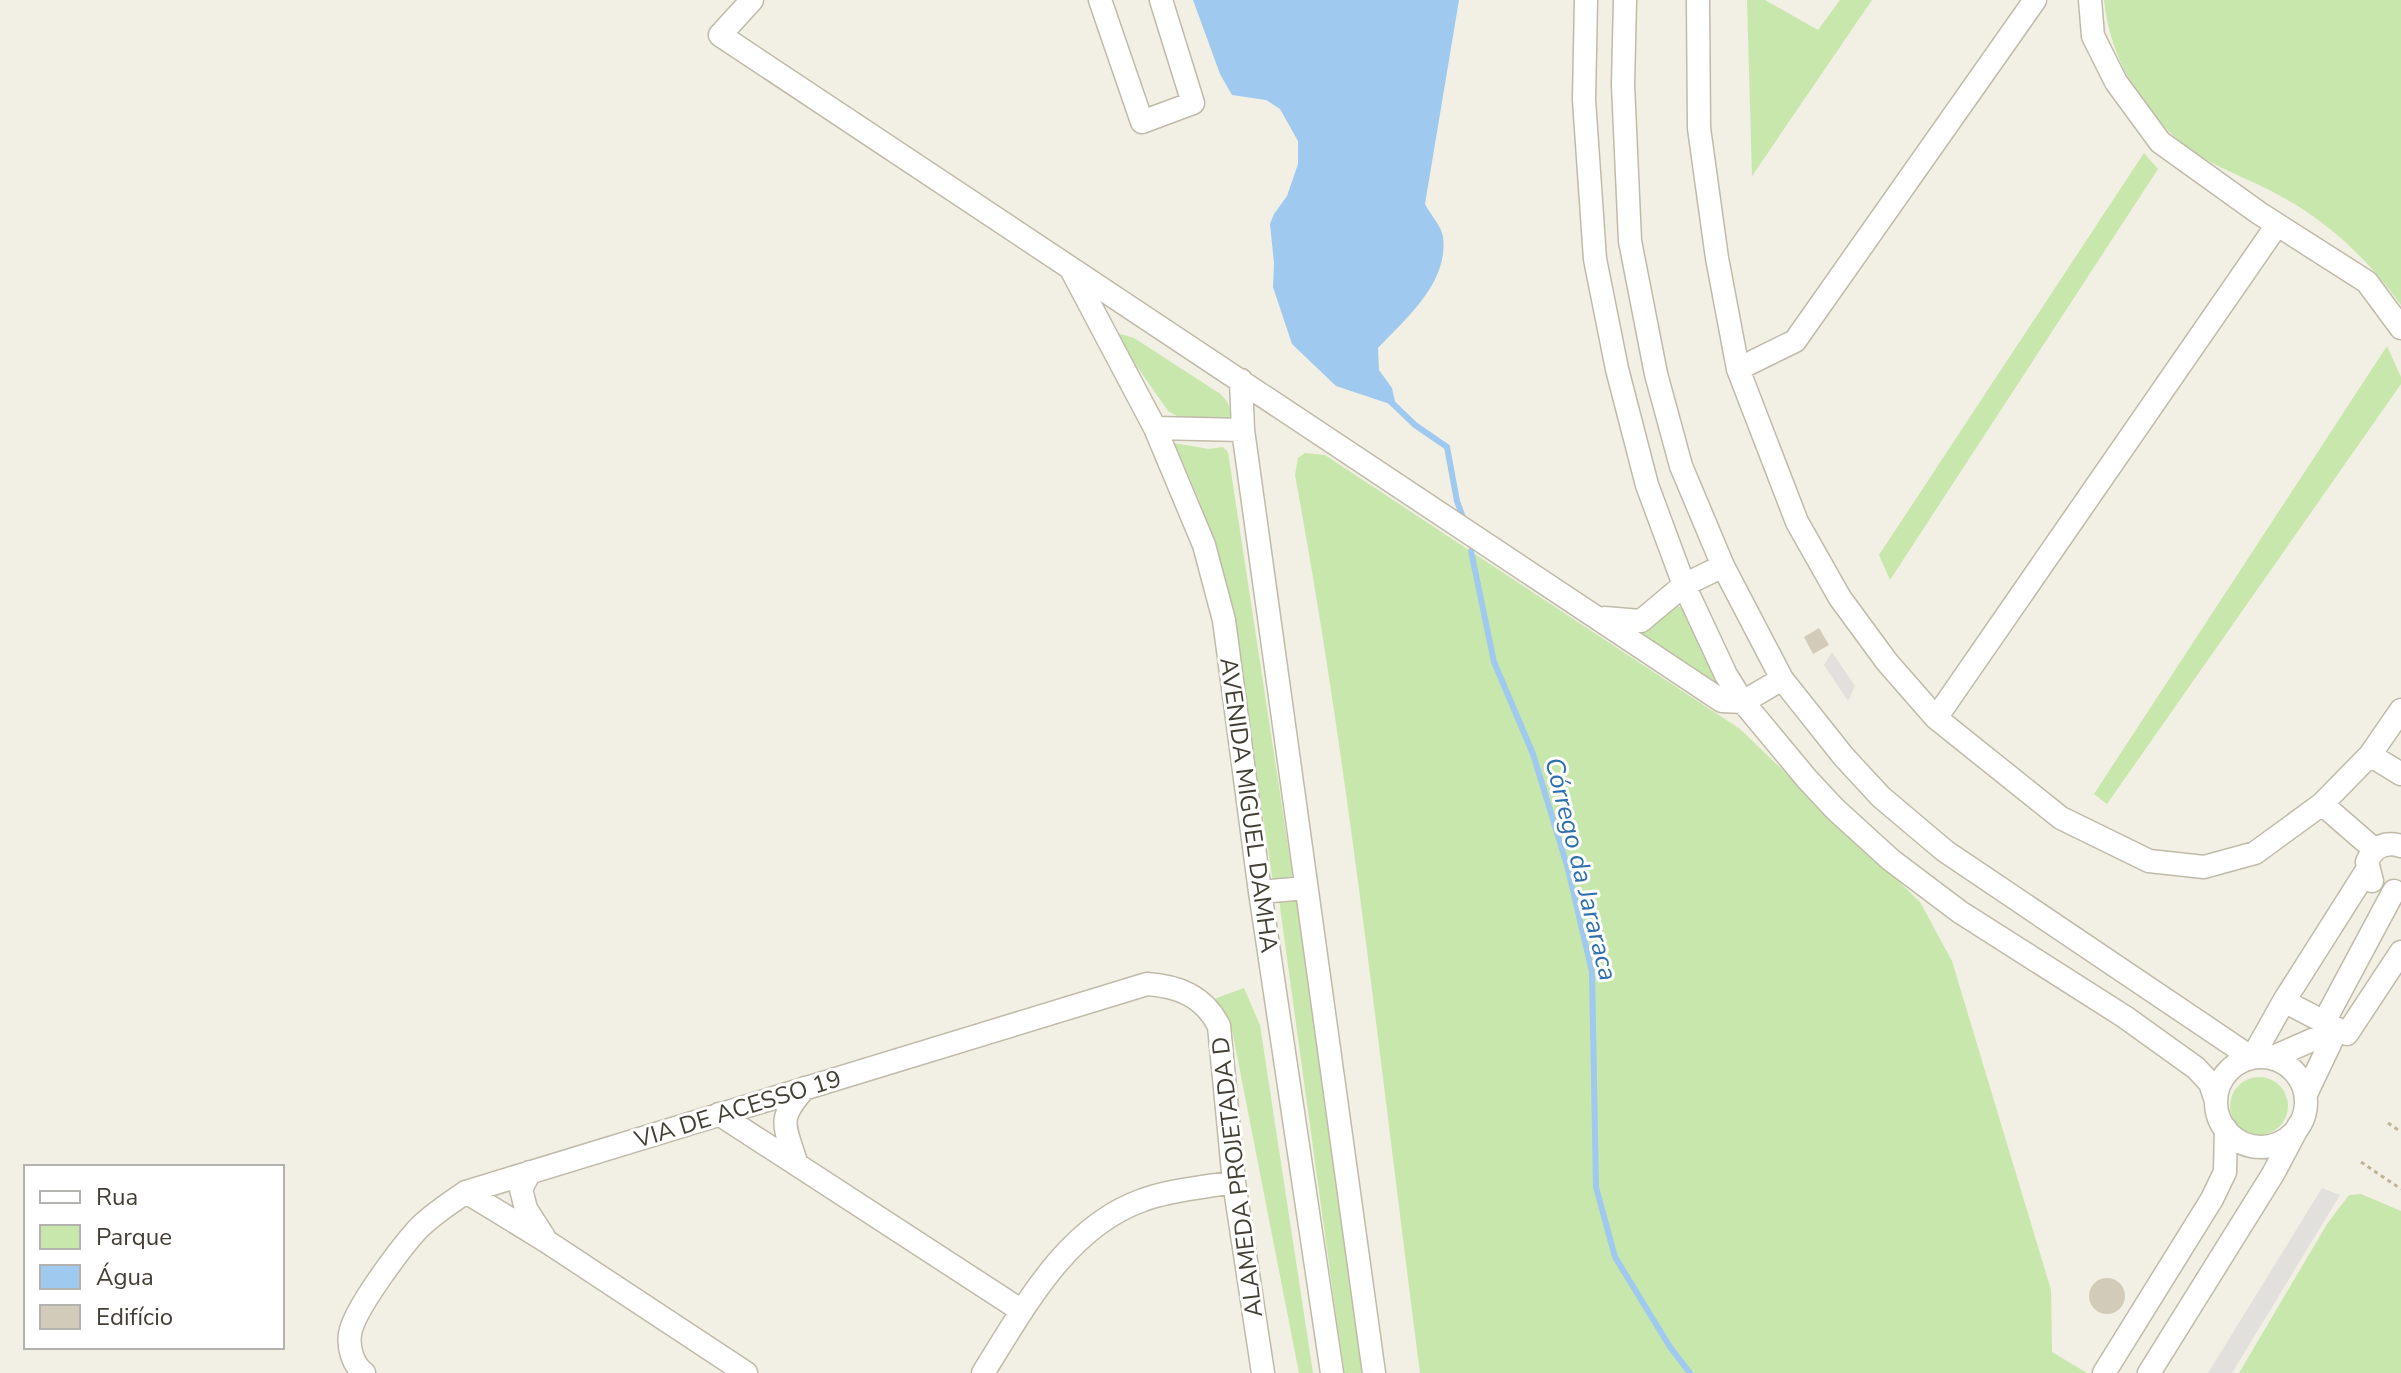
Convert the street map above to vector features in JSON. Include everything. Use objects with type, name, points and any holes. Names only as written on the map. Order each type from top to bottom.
[{"type":"street","points":[[752,0],[720,35],[1722,701],[1743,702],[1782,679]]},
{"type":"street","points":[[1100,0],[1142,122],[1193,103],[1161,0]]},
{"type":"street","points":[[1586,0],[1584,100],[1595,259],[1617,369],[1647,485],[1684,585],[1726,675],[1743,702],[1835,809],[1891,860],[1960,912],[2125,1017],[2196,1068],[2210,1083],[2217,1111],[2226,1129],[2236,1139],[2249,1145],[2278,1143],[2290,1136],[2299,1125]]},
{"type":"street","points":[[1625,0],[1623,85],[1630,241],[1656,374],[1681,466],[1723,566],[1782,679],[1844,757],[1881,797],[1945,851],[2261,1058],[2281,1061],[2297,1075],[2306,1094]]},
{"type":"street","points":[[1698,0],[1699,128],[1717,258],[1738,369],[1797,522],[1840,598],[1887,662],[1936,718],[2061,818],[2149,861],[2204,867],[2255,853],[2322,804],[2370,755],[2401,710]]},
{"type":"street","points":[[1738,369],[1768,357],[1795,341],[2035,0]]},
{"type":"street","points":[[2090,0],[2093,36],[2116,82],[2160,142],[2277,225],[2367,282],[2401,328]]},
{"type":"street","points":[[1936,718],[2277,225]]},
{"type":"street","name":"AVENIDA MIGUEL DAMHA","points":[[1070,267],[1155,428],[1204,545],[1224,620],[1260,892],[1332,1373]]},
{"type":"street","name":"AVENIDA MIGUEL DAMHA","points":[[1241,380],[1243,430],[1374,1373]]},
{"type":"street","points":[[1155,428],[1243,430]]},
{"type":"street","points":[[1599,617],[1641,621],[1684,585],[1723,566]]},
{"type":"street","points":[[2370,755],[2401,774]]},
{"type":"street","points":[[2149,1373],[2273,1174],[2299,1125],[2306,1105],[2306,1094],[2330,1026],[2397,890],[2386,890],[2373,883],[2371,860],[2322,804]]},
{"type":"street","points":[[2261,1058],[2284,1001],[2371,860],[2388,844],[2401,846]]},
{"type":"street","points":[[1260,892],[1306,888]]},
{"type":"street","points":[[2284,1001],[2347,1034],[2401,952]]},
{"type":"street","name":"VIA DE ACESSO 19","points":[[364,1373],[354,1362],[350,1334],[367,1298],[417,1230],[466,1192],[1147,984],[1171,986],[1188,992]]},
{"type":"street","name":"ALAMEDA PROJETADA D","points":[[1188,992],[1213,1013],[1219,1026],[1234,1182],[1263,1373]]},
{"type":"street","points":[[2216,1101],[2226,1073],[2238,1063],[2261,1058],[2330,1026]]},
{"type":"street","points":[[796,1162],[785,1126],[788,1108],[805,1088]]},
{"type":"street","points":[[719,1114],[1022,1311]]},
{"type":"street","points":[[2104,1373],[2212,1199],[2225,1172],[2226,1129]]},
{"type":"street","points":[[530,1172],[521,1189],[523,1199],[546,1241]]},
{"type":"street","points":[[983,1373],[1022,1311],[1066,1252],[1112,1215],[1144,1199],[1234,1182]]},
{"type":"street","points":[[466,1192],[746,1373]]},
{"type":"path","points":[[2388,1123],[2401,1132]]},
{"type":"path","points":[[2361,1162],[2401,1189]]},
{"type":"green space","points":[[1747,0],[1765,0],[1818,30],[1840,0],[1872,0],[1752,176]]},
{"type":"green space","points":[[2104,0],[2401,0],[2401,305],[2363,259],[2334,232],[2274,192],[2202,157],[2165,127],[2149,109],[2123,68],[2114,46]]},
{"type":"green space","points":[[2144,153],[2158,169],[1890,580],[1879,555]]},
{"type":"green space","points":[[1115,335],[1134,338],[1219,393],[1228,404],[1230,419],[1188,422],[1168,411]]},
{"type":"green space","points":[[2387,346],[2401,377],[2401,384],[2107,804],[2094,794]]},
{"type":"green space","points":[[1174,443],[1209,449],[1223,447],[1228,452],[1294,885],[1274,888],[1229,594],[1199,500]]},
{"type":"green space","points":[[1305,453],[1325,455],[1740,729],[1920,902],[1952,961],[2051,1290],[2052,1352],[2087,1373],[1420,1373],[1364,923],[1315,587],[1295,475],[1298,458]]},
{"type":"green space","points":[[1674,605],[1683,608],[1689,615],[1726,691],[1642,640],[1637,630]]},
{"type":"green space","points":[[1296,898],[1362,1373],[1344,1373],[1279,900]]},
{"type":"green space","points":[[1244,988],[1260,1025],[1313,1373],[1299,1373],[1232,1030],[1214,999]]},
{"type":"green space","points":[[2259,1077],[2270,1079],[2279,1086],[2286,1095],[2286,1117],[2279,1126],[2270,1133],[2259,1135],[2248,1133],[2239,1126],[2232,1117],[2230,1106],[2232,1095],[2239,1086],[2248,1079]]},
{"type":"green space","points":[[2361,1194],[2401,1211],[2401,1373],[2239,1373],[2327,1224],[2349,1195]]},
{"type":"shaded area","points":[[1832,652],[1855,686],[1848,701],[1824,665]]},
{"type":"shaded area","points":[[2322,1188],[2340,1195],[2232,1373],[2208,1373]]},
{"type":"water","points":[[1193,0],[1459,0],[1425,204],[1442,233],[1443,254],[1439,270],[1423,299],[1378,348],[1379,370],[1392,388],[1396,406],[1336,386],[1292,344],[1273,287],[1270,224],[1287,196],[1298,164],[1298,141],[1280,109],[1266,100],[1232,95],[1220,74]]},
{"type":"building","points":[[1819,628],[1829,645],[1813,654],[1804,637]]},
{"type":"building","points":[[2107,1278],[2119,1284],[2125,1296],[2119,1308],[2107,1314],[2095,1308],[2089,1296],[2095,1284]]},
{"type":"waterway","name":"Córrego da Jararaca","points":[[1390,401],[1415,425],[1447,447],[1457,501],[1464,520]]},
{"type":"waterway","name":"Córrego da Jararaca","points":[[1471,551],[1494,662],[1533,754],[1568,869],[1592,972],[1596,1187],[1615,1257],[1670,1347],[1690,1373]]}]
